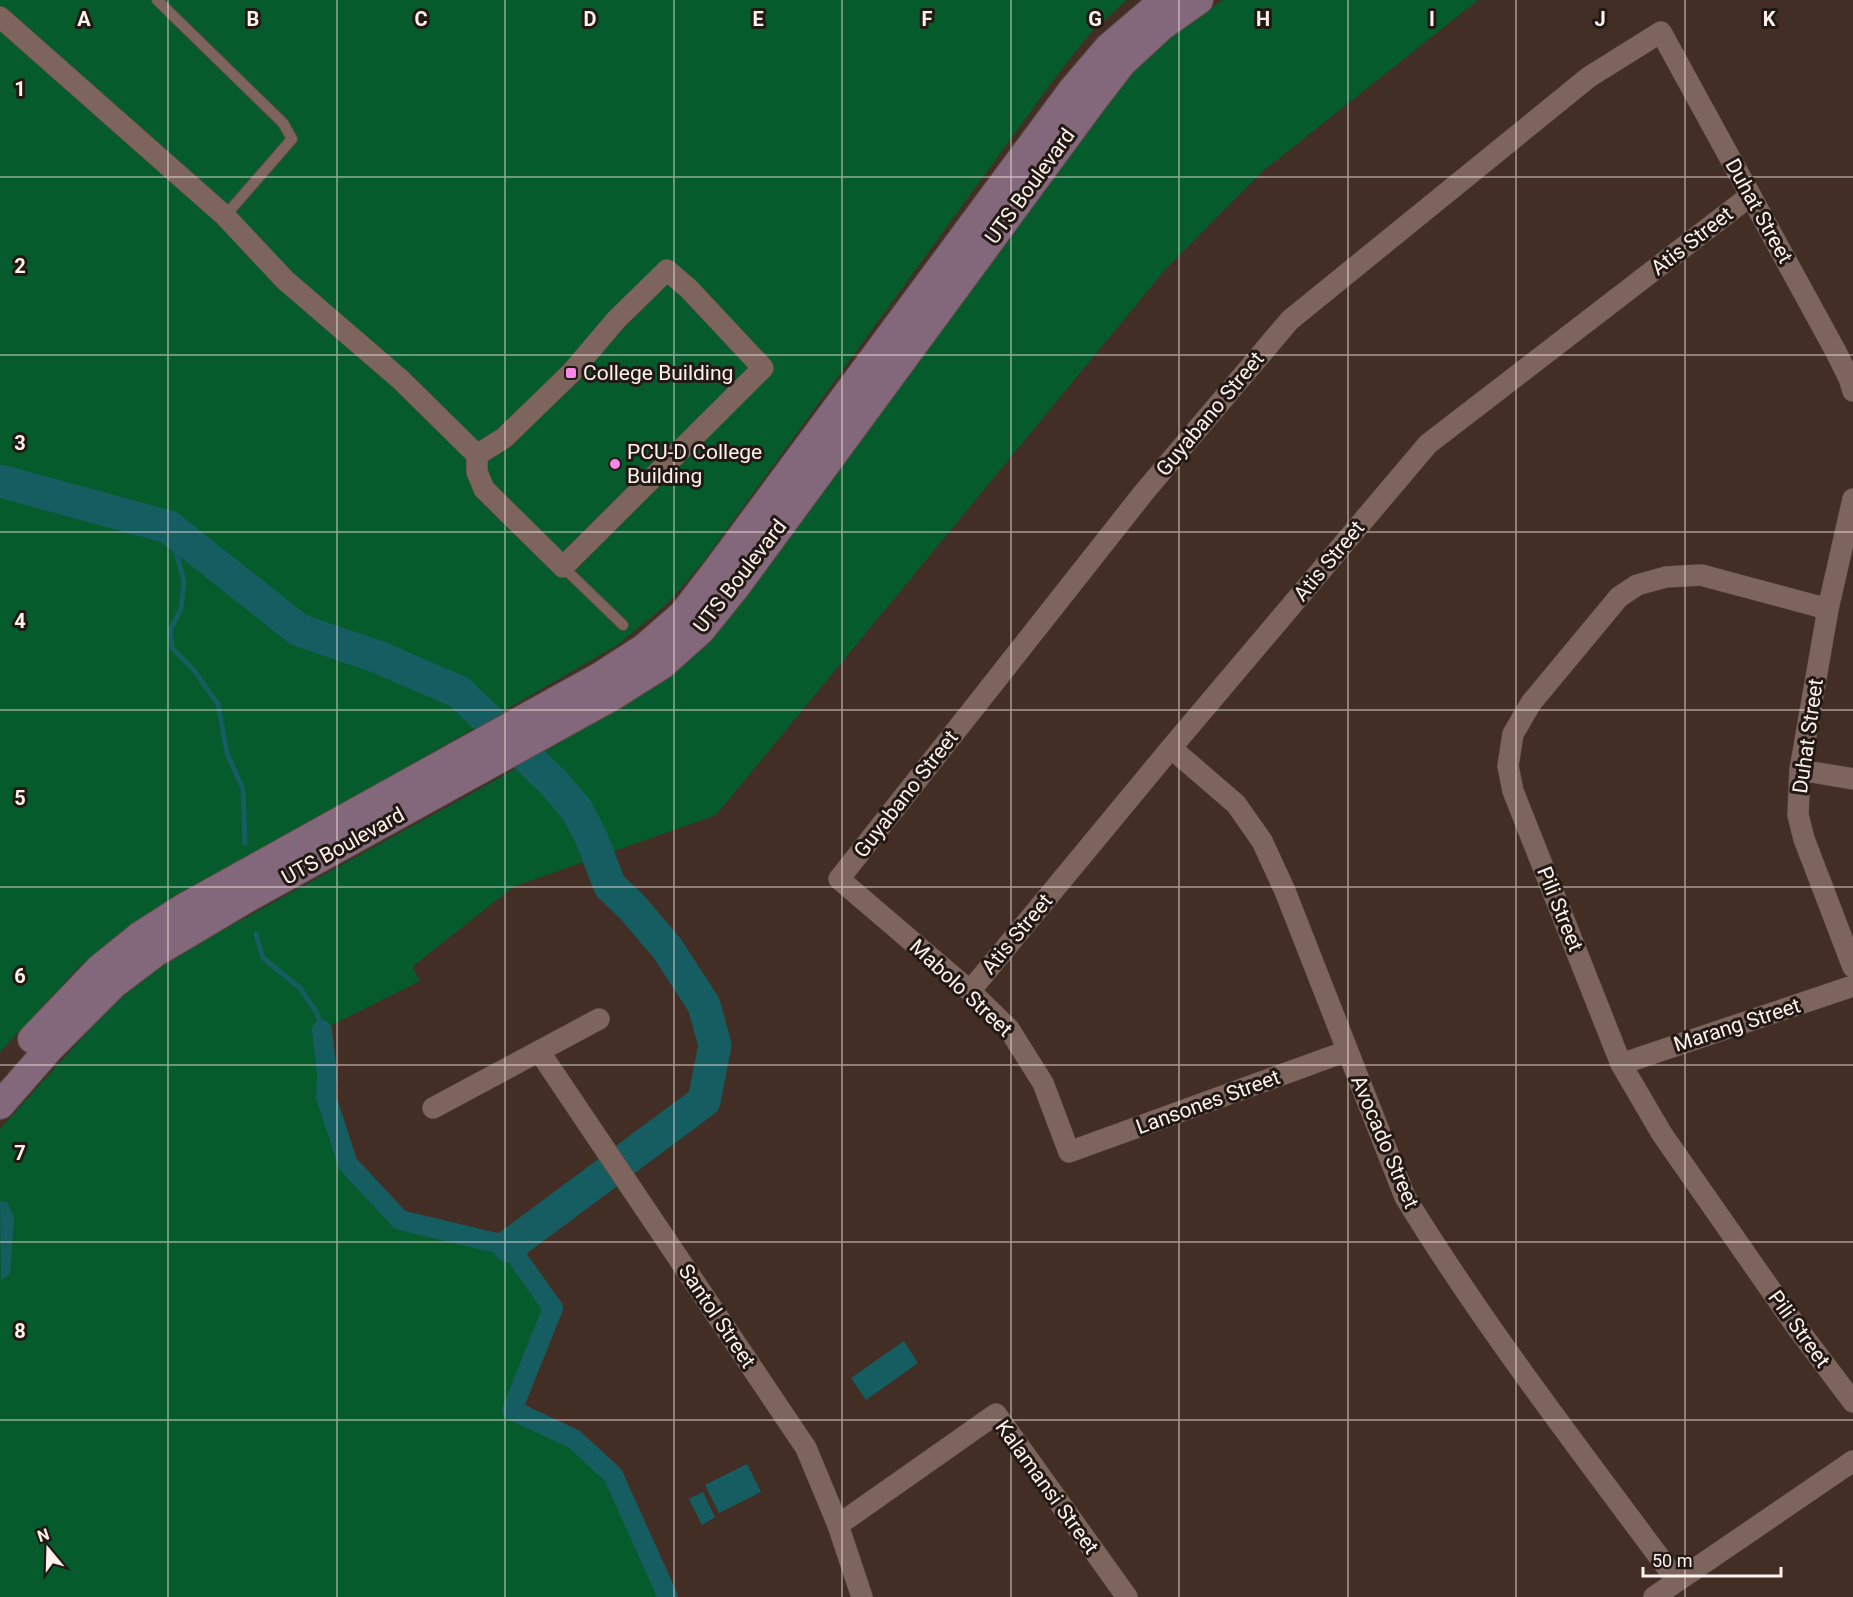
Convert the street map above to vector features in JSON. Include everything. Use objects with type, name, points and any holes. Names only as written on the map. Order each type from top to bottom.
[{"type":"main road","name":"UTS Boulevard","points":[[0,1105],[49,1049],[106,992],[155,952],[536,725],[599,677],[644,648],[683,614],[1073,89],[1108,48],[1164,0]]},
{"type":"main road","name":"UTS Boulevard","points":[[536,725],[613,696],[662,665],[701,630],[742,579],[1122,63],[1162,26],[1199,0]]},
{"type":"main road","name":"UTS Boulevard","points":[[0,1075],[99,969],[141,935],[183,908],[465,766]]},
{"type":"street","points":[[0,17],[225,216],[285,280],[401,380],[477,455],[477,472],[484,489],[563,567],[763,368],[667,270],[616,320],[571,373],[504,438],[477,455]]},
{"type":"street","name":"Duhat Street","points":[[1660,32],[1835,350],[1853,391]]},
{"type":"street","name":"Guyabano Street","points":[[840,879],[1145,491],[1290,320],[1589,77],[1660,32]]},
{"type":"street","name":"Atis Street","points":[[970,991],[1171,748],[1428,444],[1750,196]]},
{"type":"street","name":"Duhat Street","points":[[1853,499],[1828,609],[1800,771],[1798,815],[1804,839],[1853,967]]},
{"type":"street","name":"Pili Street","points":[[1828,609],[1701,575],[1666,577],[1637,585],[1619,597],[1532,703],[1513,734],[1508,766],[1513,791],[1621,1064],[1662,1134],[1798,1329],[1853,1402]]},
{"type":"street","name":"Avocado Street","points":[[1171,748],[1236,804],[1262,841],[1285,891],[1405,1197],[1528,1379],[1677,1581]]},
{"type":"street","points":[[1800,771],[1853,779]]},
{"type":"street","name":"Mabolo Street","points":[[840,879],[970,991],[1009,1029],[1043,1083],[1069,1152]]},
{"type":"street","name":"Marang Street","points":[[1621,1064],[1853,986]]},
{"type":"street","points":[[433,1108],[599,1019]]},
{"type":"street","name":"Santol Street","points":[[539,1051],[806,1448],[838,1525],[862,1597]]},
{"type":"street","name":"Lansones Street","points":[[1069,1152],[1347,1051]]},
{"type":"street","name":"Kalamansi Street","points":[[838,1525],[996,1414],[1127,1597]]},
{"type":"street","points":[[1654,1597],[1853,1461]]},
{"type":"lane","points":[[157,0],[283,123],[292,140],[225,216]]},
{"type":"lane","points":[[563,567],[623,625]]},
{"type":"green space","points":[[0,0],[1127,0],[1091,32],[1055,78],[703,562],[667,604],[619,644],[121,933],[79,967],[0,1052]]},
{"type":"green space","points":[[1223,0],[1478,0],[1263,171],[1164,271],[716,815],[513,887],[412,967],[420,981],[322,1030],[327,1074],[326,1098],[348,1164],[400,1220],[509,1246],[553,1308],[512,1410],[574,1439],[613,1475],[668,1597],[0,1597],[0,1129],[106,1011],[147,976],[214,935],[478,790],[620,708],[1116,91],[1166,41]]},
{"type":"water","points":[[0,1201],[8,1203],[14,1219],[10,1274],[1,1280]]},
{"type":"water","points":[[904,1341],[918,1363],[866,1400],[851,1378]]},
{"type":"water","points":[[747,1464],[761,1492],[719,1513],[705,1485]]},
{"type":"water","points":[[703,1492],[715,1517],[702,1525],[689,1499]]},
{"type":"waterway","points":[[0,481],[169,527],[299,630],[378,657],[459,692],[553,782],[577,810],[591,837],[610,886],[632,907],[667,948],[704,1005],[715,1045],[704,1101],[509,1246]]},
{"type":"waterway","points":[[169,527],[184,581],[181,609],[170,630],[172,648],[193,669],[218,704],[227,753],[243,789],[245,843]]},
{"type":"waterway","points":[[256,934],[263,958],[300,988],[317,1013],[322,1030]]},
{"type":"waterway","points":[[322,1030],[327,1074],[326,1097],[348,1164],[400,1220],[509,1246],[553,1308],[512,1410],[574,1439],[613,1475],[668,1597]]},
{"type":"place","name":"College Building","points":[[571,373]]},
{"type":"place","name":"PCU-D College Building","points":[[615,464]]}]
